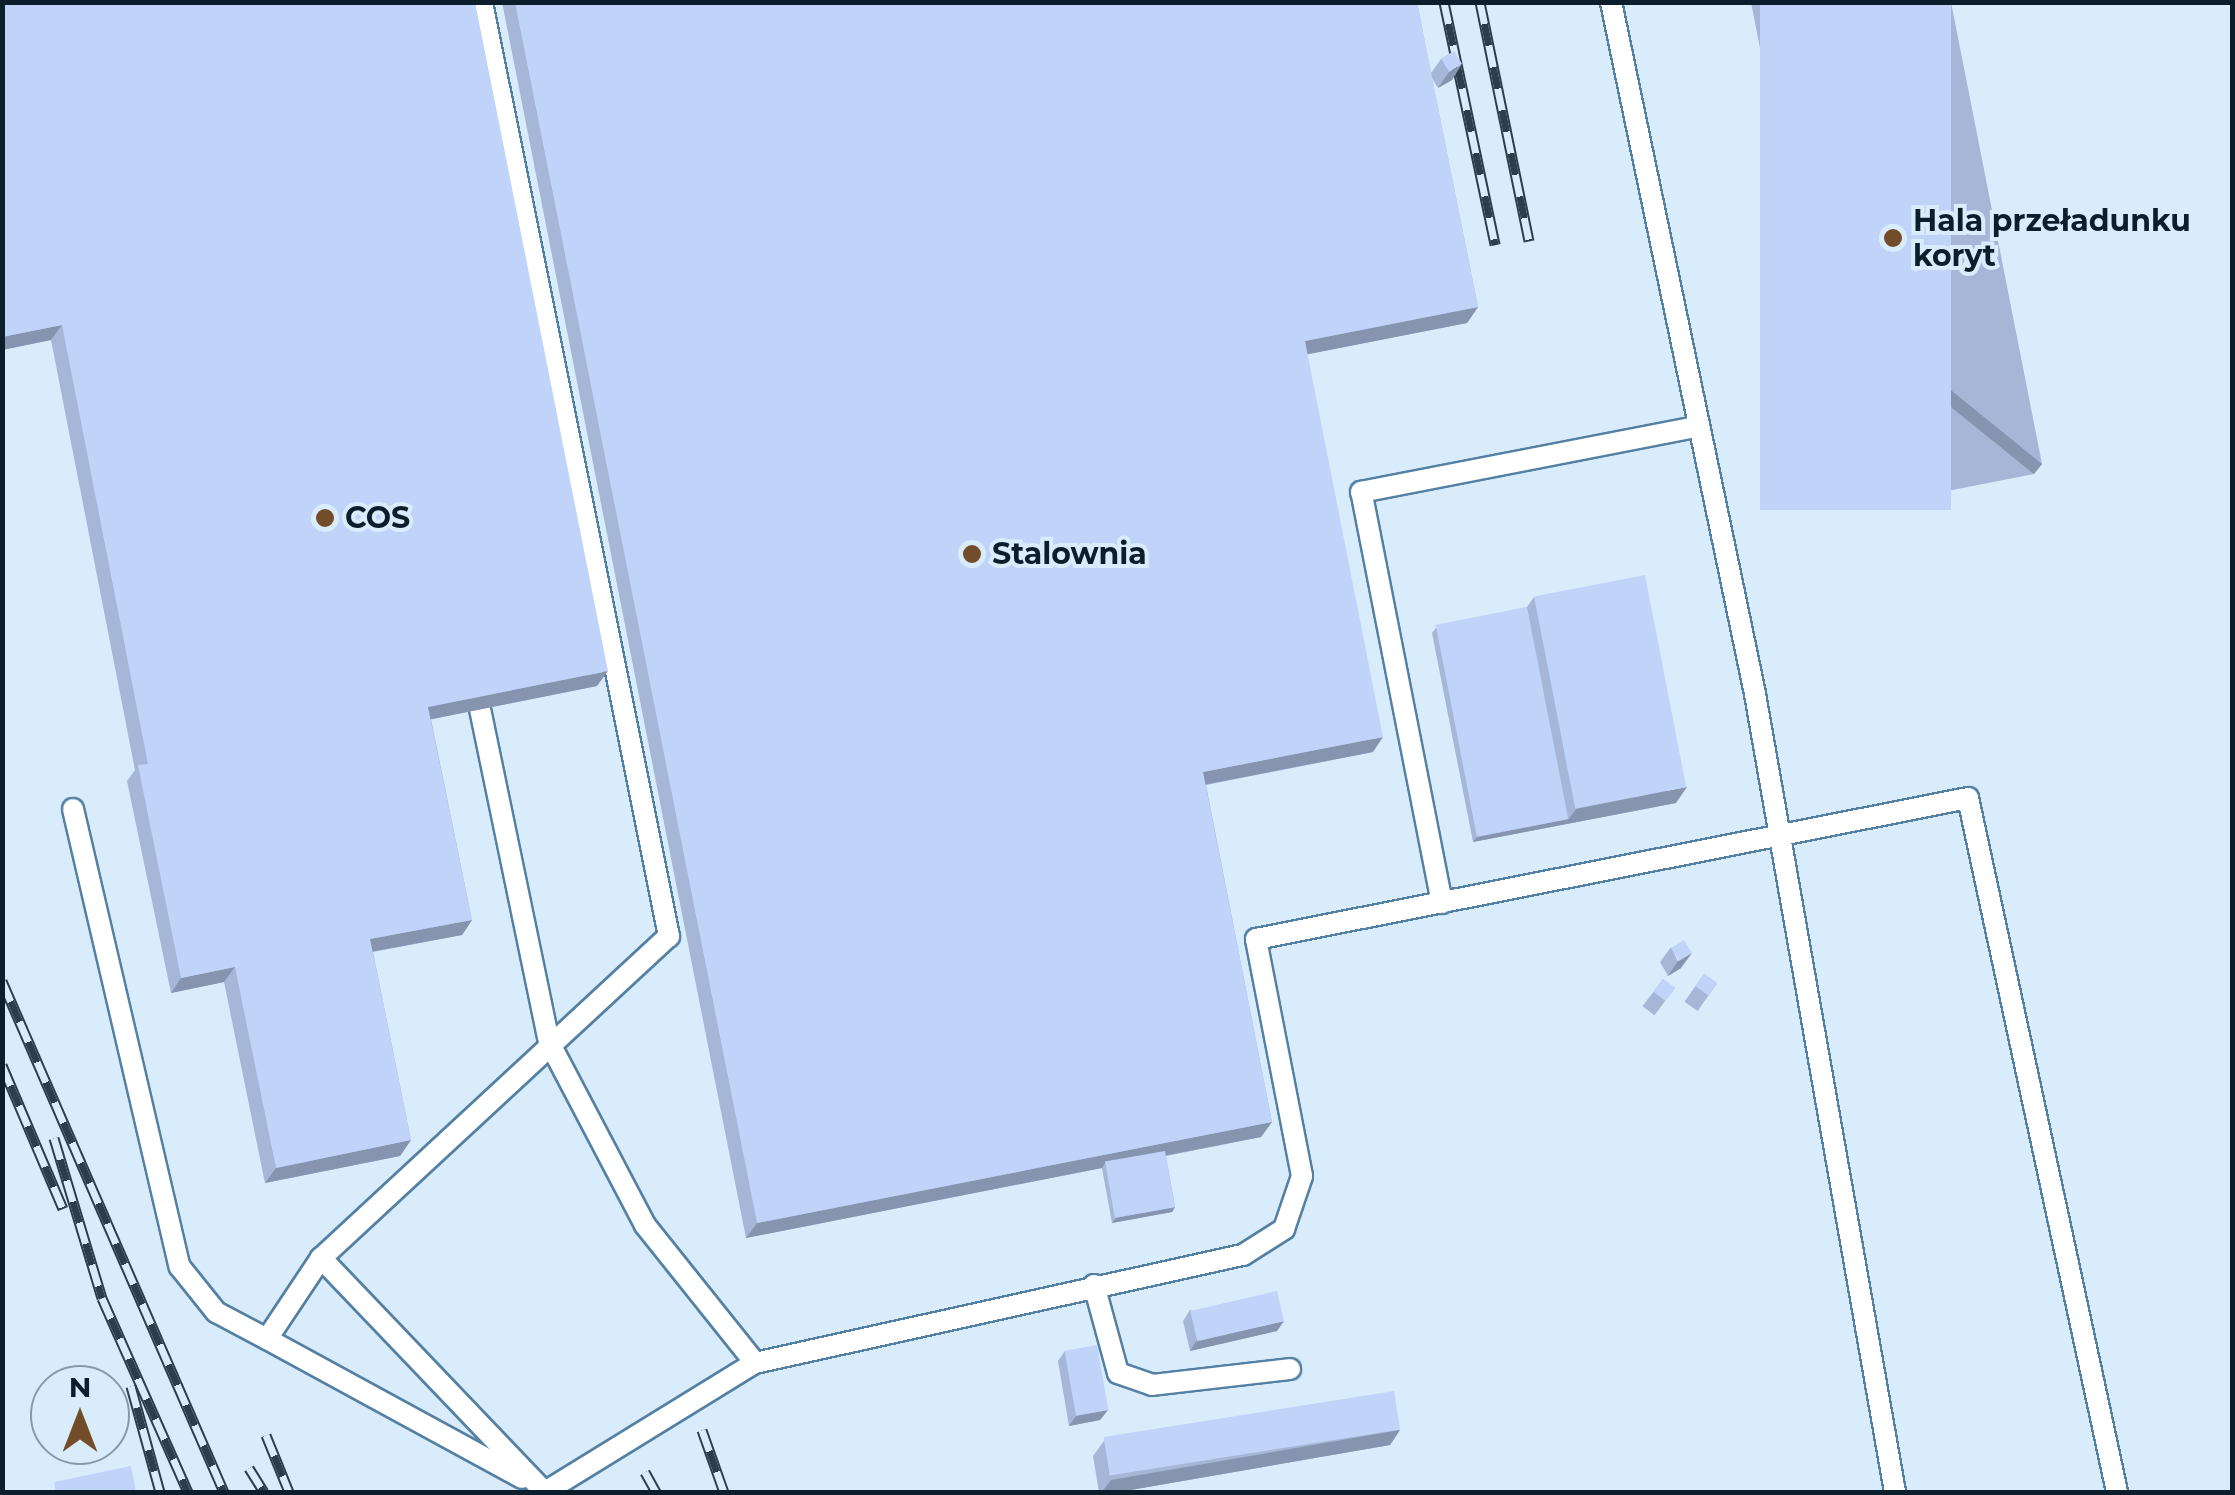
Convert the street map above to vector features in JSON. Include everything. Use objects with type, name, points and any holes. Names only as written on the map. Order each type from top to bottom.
[{"type":"lane","points":[[267,1339],[322,1258],[548,1042],[669,936],[482,2]]},
{"type":"lane","points":[[1611,2],[1780,835],[1895,1492]]},
{"type":"lane","points":[[1442,902],[1361,492],[1699,426]]},
{"type":"lane","points":[[480,710],[548,1042],[645,1225],[755,1363]]},
{"type":"lane","points":[[544,1491],[755,1363],[1243,1255],[1284,1230],[1302,1176],[1256,939],[1968,798],[2117,1492]]},
{"type":"lane","points":[[72,809],[180,1268],[216,1312],[544,1491]]},
{"type":"lane","points":[[322,1258],[544,1491]]},
{"type":"lane","points":[[1094,1285],[1118,1372],[1152,1385],[1290,1369]]},
{"type":"building","name":"COS","points":[[2,2],[475,2],[608,671],[428,707],[472,920],[370,939],[411,1140],[276,1168],[235,967],[181,978],[138,765],[148,764],[62,325],[2,337]]},
{"type":"building","name":"Stalownia","points":[[515,2],[1417,2],[1478,307],[1305,341],[1383,737],[1203,772],[1272,1122],[757,1223]]},
{"type":"building","name":"Hala przeładunku koryt","points":[[1760,2],[1951,2],[1951,510],[1760,510]]},
{"type":"building","points":[[1454,51],[1462,64],[1449,72],[1441,59]]},
{"type":"building","points":[[1645,575],[1686,787],[1575,809],[1534,597]]},
{"type":"building","points":[[1527,607],[1568,819],[1477,837],[1436,625]]},
{"type":"building","points":[[1684,940],[1692,953],[1679,961],[1671,948]]},
{"type":"building","points":[[1704,974],[1717,983],[1709,995],[1695,986]]},
{"type":"building","points":[[1663,979],[1675,988],[1665,1001],[1653,992]]},
{"type":"building","points":[[1165,1151],[1175,1207],[1115,1218],[1105,1162]]},
{"type":"building","points":[[1277,1291],[1284,1321],[1197,1341],[1190,1311]]},
{"type":"building","points":[[1097,1345],[1108,1410],[1076,1416],[1065,1351]]},
{"type":"building","points":[[1394,1391],[1400,1430],[1110,1476],[1104,1437]]},
{"type":"building","points":[[131,1466],[136,1492],[56,1492],[54,1482]]},
{"type":"railway","points":[[1444,2],[1495,245]]},
{"type":"railway","points":[[1480,2],[1529,241]]},
{"type":"railway","points":[[2,981],[224,1492]]},
{"type":"railway","points":[[2,1065],[63,1209]]},
{"type":"railway","points":[[54,1138],[102,1298],[188,1492]]},
{"type":"railway","points":[[131,1386],[160,1492]]},
{"type":"railway","points":[[702,1430],[724,1492]]},
{"type":"railway","points":[[266,1435],[289,1492]]},
{"type":"railway","points":[[249,1468],[264,1492]]},
{"type":"railway","points":[[645,1472],[656,1492]]},
{"type":"place","name":"Hala przeładunku koryt","points":[[1893,238]]},
{"type":"place","name":"COS","points":[[325,518]]},
{"type":"place","name":"Stalownia","points":[[972,554]]}]
